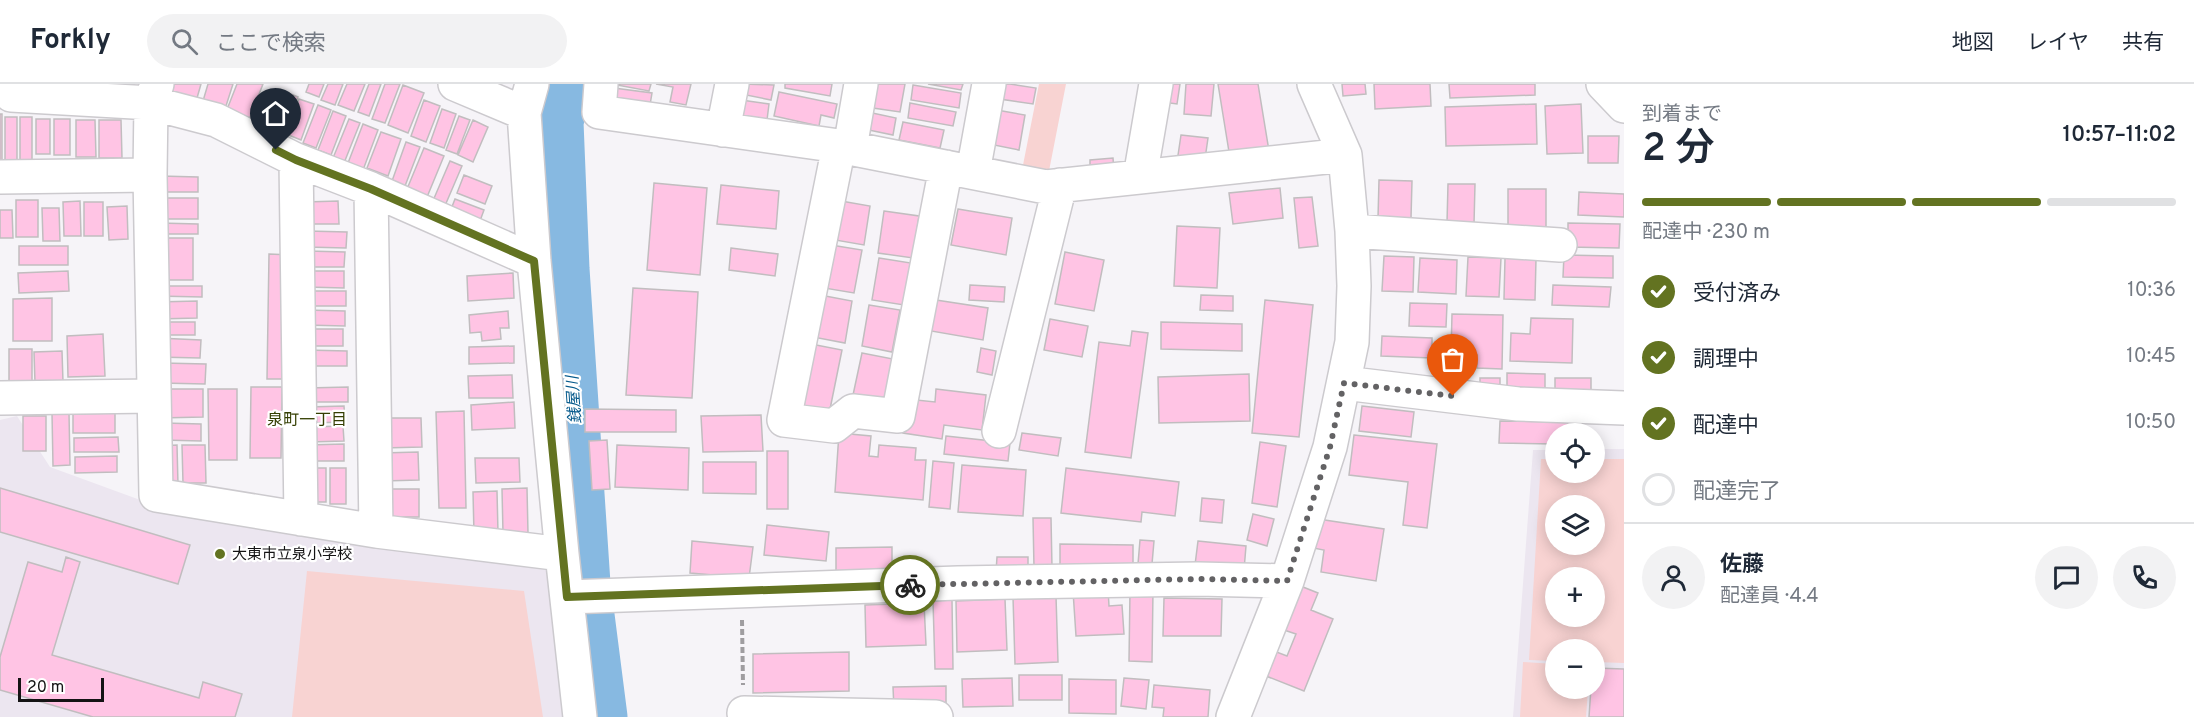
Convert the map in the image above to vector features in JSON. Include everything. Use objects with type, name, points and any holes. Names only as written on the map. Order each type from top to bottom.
[{"type":"street","points":[[10,84],[10,95],[154,93],[216,120],[296,160],[371,189],[534,261]]},
{"type":"street","points":[[455,84],[528,98],[534,261],[580,717]]},
{"type":"street","points":[[601,84],[599,112],[845,147],[1046,187],[1345,155]]},
{"type":"street","points":[[723,130],[732,84]]},
{"type":"street","points":[[861,84],[784,420],[834,426],[853,411],[898,416],[959,169],[989,84]]},
{"type":"street","points":[[1140,177],[1156,84]]},
{"type":"street","points":[[1233,717],[1287,581],[1330,447],[1352,342],[1354,286],[1352,231],[1345,155],[1314,84]]},
{"type":"street","points":[[1603,84],[1624,106]]},
{"type":"street","points":[[154,93],[150,175],[156,495],[376,531],[562,554]]},
{"type":"street","points":[[296,160],[301,519]]},
{"type":"street","points":[[0,177],[150,175]]},
{"type":"street","points":[[999,431],[1060,185]]},
{"type":"street","points":[[371,189],[376,531]]},
{"type":"street","points":[[1352,231],[1560,245]]},
{"type":"street","points":[[1344,383],[1518,404],[1624,408]]},
{"type":"street","points":[[0,398],[153,396]]},
{"type":"street","points":[[567,597],[742,590],[1186,579],[1287,581]]},
{"type":"street","points":[[744,712],[936,717]]},
{"type":"path","points":[[742,590],[744,712]]},
{"type":"shaded area","points":[[1039,84],[1066,84],[1049,171],[1023,165]]},
{"type":"shaded area","name":"大東市立泉小学校","points":[[17,416],[50,467],[143,501],[328,540],[551,567],[568,717],[0,717],[0,420]]},
{"type":"shaded area","points":[[1605,449],[1624,449],[1624,717],[1513,717],[1533,450],[1545,450],[1545,483],[1605,483]]},
{"type":"shaded area","points":[[1541,459],[1545,459],[1545,483],[1605,483],[1605,459],[1624,459],[1624,663],[1605,662],[1605,639],[1545,639],[1545,661],[1529,660]]},
{"type":"shaded area","points":[[307,571],[524,591],[543,717],[292,717]]},
{"type":"shaded area","points":[[1523,662],[1545,663],[1545,699],[1587,699],[1586,717],[1520,717]]},
{"type":"building","points":[[171,84],[201,84],[195,105],[167,97]]},
{"type":"building","points":[[208,84],[233,84],[225,109],[203,101]]},
{"type":"building","points":[[237,84],[263,84],[249,120],[226,112]]},
{"type":"building","points":[[309,84],[324,84],[319,97],[306,92]]},
{"type":"building","points":[[328,84],[343,84],[335,105],[321,100]]},
{"type":"building","points":[[347,84],[365,84],[354,111],[338,105]]},
{"type":"building","points":[[369,84],[381,84],[369,116],[358,112]]},
{"type":"building","points":[[385,84],[400,84],[385,123],[372,119]]},
{"type":"building","points":[[612,84],[651,84],[649,91]]},
{"type":"building","points":[[656,84],[691,84],[686,105],[670,102],[673,87]]},
{"type":"building","points":[[743,84],[774,85],[771,100],[741,94]]},
{"type":"building","points":[[785,84],[832,84],[830,96],[785,88]]},
{"type":"building","points":[[865,84],[905,84],[900,112],[873,108]]},
{"type":"building","points":[[928,84],[963,84],[961,90]]},
{"type":"building","points":[[995,84],[1036,88],[1033,104],[993,98]]},
{"type":"building","points":[[1159,84],[1180,84],[1177,104],[1156,101]]},
{"type":"building","points":[[1186,84],[1214,84],[1211,116],[1184,114]]},
{"type":"building","points":[[1218,84],[1258,84],[1269,151],[1230,158]]},
{"type":"building","points":[[1342,84],[1365,84],[1366,94],[1343,96]]},
{"type":"building","points":[[1374,84],[1430,84],[1431,106],[1375,109]]},
{"type":"building","points":[[1449,84],[1535,84],[1535,95],[1450,98]]},
{"type":"building","points":[[403,85],[424,93],[408,133],[388,125]]},
{"type":"building","points":[[913,85],[961,93],[959,108],[911,100]]},
{"type":"building","points":[[606,87],[652,93],[649,111],[604,104]]},
{"type":"building","points":[[278,89],[298,97],[282,136],[262,128]]},
{"type":"building","points":[[779,92],[837,104],[834,118],[821,115],[819,126],[774,116]]},
{"type":"building","points":[[299,99],[314,104],[301,140],[286,134]]},
{"type":"building","points":[[424,100],[440,106],[426,142],[411,136]]},
{"type":"building","points":[[741,100],[769,104],[767,120],[738,116]]},
{"type":"building","points":[[910,103],[956,112],[953,126],[908,118]]},
{"type":"building","points":[[1536,104],[1537,144],[1446,146],[1445,107]]},
{"type":"building","points":[[1581,104],[1583,153],[1547,154],[1545,106]]},
{"type":"building","points":[[318,105],[331,110],[316,148],[303,143]]},
{"type":"building","points":[[442,109],[456,114],[444,148],[430,143]]},
{"type":"building","points":[[991,109],[1025,115],[1019,150],[984,143]]},
{"type":"building","points":[[333,111],[346,116],[331,155],[318,150]]},
{"type":"building","points":[[863,111],[896,118],[893,135],[859,128]]},
{"type":"building","points":[[0,114],[2,114],[2,161],[0,161]]},
{"type":"building","points":[[459,116],[470,120],[457,154],[446,150]]},
{"type":"building","points":[[5,117],[17,117],[17,160],[5,161]]},
{"type":"building","points":[[20,117],[32,117],[32,161],[20,161]]},
{"type":"building","points":[[36,119],[50,119],[50,154],[36,154]]},
{"type":"building","points":[[54,119],[70,119],[70,155],[54,155]]},
{"type":"building","points":[[349,119],[360,123],[344,163],[333,158]]},
{"type":"building","points":[[76,120],[95,120],[96,157],[76,157]]},
{"type":"building","points":[[99,120],[121,120],[122,158],[99,158]]},
{"type":"building","points":[[473,120],[488,127],[473,162],[458,155]]},
{"type":"building","points":[[903,122],[944,130],[940,148],[899,140]]},
{"type":"building","points":[[363,124],[378,130],[363,170],[348,163]]},
{"type":"building","points":[[381,132],[401,139],[388,176],[367,168]]},
{"type":"building","points":[[1181,135],[1208,138],[1204,166],[1177,162]]},
{"type":"building","points":[[1588,136],[1619,136],[1618,163],[1588,163]]},
{"type":"building","points":[[406,142],[420,147],[405,186],[392,181]]},
{"type":"building","points":[[424,148],[444,156],[427,197],[407,189]]},
{"type":"building","points":[[1113,158],[1114,171],[1090,172],[1090,160]]},
{"type":"building","points":[[450,161],[462,166],[444,208],[432,203]]},
{"type":"building","points":[[464,175],[492,186],[485,204],[457,193]]},
{"type":"building","points":[[160,176],[198,177],[198,192],[160,192]]},
{"type":"building","points":[[1379,180],[1412,181],[1411,218],[1378,218]]},
{"type":"building","points":[[654,183],[707,188],[700,275],[647,270]]},
{"type":"building","points":[[1448,184],[1475,184],[1474,224],[1447,223]]},
{"type":"building","points":[[721,185],[779,191],[776,229],[717,224]]},
{"type":"building","points":[[1280,188],[1283,218],[1233,224],[1229,193]]},
{"type":"building","points":[[1508,189],[1546,189],[1546,227],[1508,226]]},
{"type":"building","points":[[1579,192],[1624,194],[1624,217],[1578,215]]},
{"type":"building","points":[[1312,197],[1318,246],[1299,248],[1294,198]]},
{"type":"building","points":[[159,198],[198,198],[198,219],[159,219]]},
{"type":"building","points":[[455,199],[484,210],[477,229],[448,217]]},
{"type":"building","points":[[16,200],[38,200],[38,237],[16,237]]},
{"type":"building","points":[[80,201],[81,236],[64,236],[63,202]]},
{"type":"building","points":[[338,201],[339,224],[306,224],[305,202]]},
{"type":"building","points":[[841,201],[870,206],[864,245],[835,240]]},
{"type":"building","points":[[84,202],[103,202],[103,236],[84,236]]},
{"type":"building","points":[[127,206],[128,239],[109,240],[107,207]]},
{"type":"building","points":[[42,208],[59,208],[60,241],[43,241]]},
{"type":"building","points":[[958,209],[1012,218],[1006,255],[951,245]]},
{"type":"building","points":[[0,210],[12,210],[13,238],[0,238]]},
{"type":"building","points":[[884,211],[919,216],[913,258],[878,253]]},
{"type":"building","points":[[159,223],[198,224],[198,234],[159,234]]},
{"type":"building","points":[[1568,223],[1620,224],[1619,248],[1568,247]]},
{"type":"building","points":[[1177,226],[1220,228],[1217,288],[1174,286]]},
{"type":"building","points":[[307,231],[347,232],[346,248],[306,247]]},
{"type":"building","points":[[159,238],[193,238],[193,280],[159,280]]},
{"type":"building","points":[[831,245],[862,250],[854,293],[824,288]]},
{"type":"building","points":[[19,246],[68,246],[68,265],[19,265]]},
{"type":"building","points":[[731,248],[778,254],[775,276],[729,270]]},
{"type":"building","points":[[307,251],[345,252],[344,267],[307,267]]},
{"type":"building","points":[[1065,252],[1104,260],[1094,311],[1055,304]]},
{"type":"building","points":[[269,254],[291,255],[288,379],[267,379]]},
{"type":"building","points":[[1564,255],[1613,256],[1613,278],[1563,277]]},
{"type":"building","points":[[1384,256],[1414,257],[1413,292],[1382,291]]},
{"type":"building","points":[[1468,257],[1501,258],[1499,297],[1466,296]]},
{"type":"building","points":[[879,258],[911,263],[904,305],[872,300]]},
{"type":"building","points":[[1420,258],[1457,260],[1456,294],[1418,292]]},
{"type":"building","points":[[1505,258],[1536,259],[1535,300],[1504,299]]},
{"type":"building","points":[[68,271],[69,291],[19,293],[18,273]]},
{"type":"building","points":[[307,271],[344,271],[344,288],[307,287]]},
{"type":"building","points":[[513,273],[514,298],[468,301],[467,276]]},
{"type":"building","points":[[970,285],[1005,287],[1004,302],[969,300]]},
{"type":"building","points":[[1553,285],[1611,287],[1609,307],[1552,305]]},
{"type":"building","points":[[157,286],[202,286],[202,297],[157,296]]},
{"type":"building","points":[[633,288],[698,292],[692,398],[626,395]]},
{"type":"building","points":[[305,291],[346,291],[346,306],[306,306]]},
{"type":"building","points":[[820,295],[852,301],[845,343],[813,337]]},
{"type":"building","points":[[1201,295],[1233,296],[1233,311],[1200,310]]},
{"type":"building","points":[[52,298],[52,341],[13,341],[13,299]]},
{"type":"building","points":[[936,300],[988,308],[983,340],[931,331]]},
{"type":"building","points":[[1265,300],[1313,305],[1299,437],[1252,433]]},
{"type":"building","points":[[197,301],[197,318],[158,319],[157,302]]},
{"type":"building","points":[[1410,303],[1447,304],[1446,327],[1409,326]]},
{"type":"building","points":[[869,305],[900,310],[892,352],[862,346]]},
{"type":"building","points":[[305,310],[345,311],[345,326],[305,325]]},
{"type":"building","points":[[508,311],[509,328],[500,328],[501,339],[482,341],[481,332],[470,333],[469,315]]},
{"type":"building","points":[[1452,314],[1503,315],[1502,369],[1477,368],[1477,355],[1451,355]]},
{"type":"building","points":[[1531,318],[1573,319],[1572,363],[1510,361],[1511,333],[1530,334]]},
{"type":"building","points":[[1050,319],[1088,326],[1082,357],[1044,350]]},
{"type":"building","points":[[158,322],[195,322],[195,335],[158,335]]},
{"type":"building","points":[[1161,322],[1242,324],[1242,351],[1161,349]]},
{"type":"building","points":[[305,329],[343,329],[343,346],[305,346]]},
{"type":"building","points":[[1132,331],[1148,333],[1131,458],[1085,452],[1099,342],[1130,346]]},
{"type":"building","points":[[103,334],[105,376],[68,377],[67,336]]},
{"type":"building","points":[[1382,336],[1432,338],[1432,358],[1381,356]]},
{"type":"building","points":[[157,338],[201,340],[200,358],[157,357]]},
{"type":"building","points":[[811,344],[842,350],[828,419],[797,413]]},
{"type":"building","points":[[514,346],[514,363],[469,364],[469,347]]},
{"type":"building","points":[[981,348],[996,351],[992,375],[977,372]]},
{"type":"building","points":[[9,349],[32,349],[32,384],[9,384]]},
{"type":"building","points":[[305,350],[347,351],[347,366],[305,366]]},
{"type":"building","points":[[62,351],[63,382],[35,383],[34,352]]},
{"type":"building","points":[[862,353],[893,359],[884,402],[853,395]]},
{"type":"building","points":[[162,363],[206,364],[205,384],[161,383]]},
{"type":"building","points":[[1434,367],[1454,367],[1454,386],[1434,386]]},
{"type":"building","points":[[1507,373],[1545,374],[1545,397],[1507,397]]},
{"type":"building","points":[[1249,374],[1250,421],[1159,423],[1158,377]]},
{"type":"building","points":[[512,375],[513,398],[469,398],[468,376]]},
{"type":"building","points":[[1480,378],[1500,378],[1500,395],[1480,395]]},
{"type":"building","points":[[1555,378],[1591,378],[1591,401],[1555,401]]},
{"type":"building","points":[[251,387],[282,387],[281,458],[250,458]]},
{"type":"building","points":[[348,387],[348,402],[307,402],[307,388]]},
{"type":"building","points":[[159,389],[203,389],[203,417],[159,418]]},
{"type":"building","points":[[208,389],[237,389],[237,460],[209,460]]},
{"type":"building","points":[[936,389],[986,395],[982,430],[944,425],[942,439],[903,433],[907,399],[935,402]]},
{"type":"building","points":[[514,402],[515,428],[472,430],[471,405]]},
{"type":"building","points":[[344,406],[345,422],[307,423],[307,407]]},
{"type":"building","points":[[1362,406],[1414,412],[1411,437],[1359,431]]},
{"type":"building","points":[[585,409],[676,410],[676,432],[585,432]]},
{"type":"building","points":[[464,411],[466,508],[439,508],[436,412]]},
{"type":"building","points":[[52,413],[69,413],[70,465],[53,466]]},
{"type":"building","points":[[115,413],[115,433],[73,433],[73,414]]},
{"type":"building","points":[[761,415],[763,451],[703,452],[701,416]]},
{"type":"building","points":[[23,416],[46,416],[46,451],[23,451]]},
{"type":"building","points":[[382,418],[421,418],[422,447],[382,448]]},
{"type":"building","points":[[1500,421],[1579,422],[1545,423],[1545,444],[1499,443]]},
{"type":"building","points":[[164,423],[201,424],[201,441],[163,440]]},
{"type":"building","points":[[343,426],[344,441],[308,442],[308,427]]},
{"type":"building","points":[[839,433],[871,436],[869,456],[878,457],[879,445],[916,448],[915,460],[926,460],[923,500],[835,492]]},
{"type":"building","points":[[1022,433],[1061,438],[1058,456],[1019,450]]},
{"type":"building","points":[[1354,435],[1437,444],[1427,528],[1403,525],[1408,482],[1349,475]]},
{"type":"building","points":[[946,436],[1010,443],[1008,461],[944,454]]},
{"type":"building","points":[[118,437],[119,452],[74,452],[74,438]]},
{"type":"building","points":[[607,440],[610,489],[592,490],[589,441]]},
{"type":"building","points":[[1260,442],[1286,446],[1277,507],[1252,503]]},
{"type":"building","points":[[344,444],[344,461],[307,461],[307,445]]},
{"type":"building","points":[[177,445],[178,485],[159,485],[158,446]]},
{"type":"building","points":[[182,445],[205,445],[206,483],[183,483]]},
{"type":"building","points":[[617,445],[689,448],[688,490],[615,487]]},
{"type":"building","points":[[767,451],[788,451],[788,509],[767,509]]},
{"type":"building","points":[[418,452],[419,480],[383,481],[382,453]]},
{"type":"building","points":[[117,456],[117,472],[75,473],[75,457]]},
{"type":"building","points":[[475,458],[519,458],[520,482],[476,483]]},
{"type":"building","points":[[933,461],[954,463],[950,509],[929,507]]},
{"type":"building","points":[[703,462],[756,462],[756,494],[703,493]]},
{"type":"building","points":[[962,465],[1026,470],[1023,516],[958,512]]},
{"type":"building","points":[[307,468],[326,468],[326,502],[307,502]]},
{"type":"building","points":[[330,468],[346,468],[346,504],[330,504]]},
{"type":"building","points":[[1066,468],[1179,482],[1175,516],[1142,512],[1141,522],[1061,513]]},
{"type":"building","points":[[0,488],[190,545],[178,584],[0,532]]},
{"type":"building","points":[[527,488],[528,533],[503,533],[502,489]]},
{"type":"building","points":[[383,489],[419,489],[419,517],[383,517]]},
{"type":"building","points":[[497,491],[498,533],[474,534],[473,492]]},
{"type":"building","points":[[1202,498],[1224,500],[1222,523],[1200,521]]},
{"type":"building","points":[[1253,514],[1274,519],[1267,546],[1247,540]]},
{"type":"building","points":[[1033,518],[1051,518],[1052,567],[1034,568]]},
{"type":"building","points":[[1318,519],[1384,529],[1376,581],[1321,572],[1324,550],[1313,548]]},
{"type":"building","points":[[767,525],[829,532],[826,561],[764,555]]},
{"type":"building","points":[[1140,540],[1154,541],[1152,564],[1138,564]]},
{"type":"building","points":[[692,541],[753,547],[749,578],[690,573]]},
{"type":"building","points":[[1198,541],[1246,546],[1244,570],[1195,565]]},
{"type":"building","points":[[1060,544],[1133,545],[1133,568],[1060,566]]},
{"type":"building","points":[[892,547],[892,575],[836,576],[836,548]]},
{"type":"building","points":[[66,557],[80,562],[52,655],[199,698],[203,682],[242,694],[235,717],[93,717],[0,690],[0,657],[28,562],[62,572]]},
{"type":"building","points":[[997,557],[1028,557],[1028,572],[996,572]]},
{"type":"building","points":[[1298,585],[1318,593],[1311,610],[1333,619],[1304,691],[1256,672],[1266,648],[1287,656],[1296,634],[1281,629]]},
{"type":"building","points":[[1108,589],[1109,606],[1122,605],[1124,634],[1076,636],[1073,591]]},
{"type":"building","points":[[1130,591],[1153,591],[1152,662],[1129,661]]},
{"type":"building","points":[[1056,596],[1058,662],[1015,664],[1013,597]]},
{"type":"building","points":[[1164,598],[1222,599],[1221,636],[1163,636]]},
{"type":"building","points":[[1005,599],[1007,650],[957,652],[956,601]]},
{"type":"building","points":[[952,600],[953,669],[935,669],[933,601]]},
{"type":"building","points":[[924,603],[926,645],[866,647],[865,605]]},
{"type":"building","points":[[849,652],[849,691],[753,693],[753,654]]},
{"type":"building","points":[[1605,668],[1624,669],[1624,717],[1589,717],[1590,699],[1605,699]]},
{"type":"building","points":[[1019,675],[1062,675],[1062,700],[1019,700]]},
{"type":"building","points":[[1012,678],[1013,706],[963,707],[962,679]]},
{"type":"building","points":[[1124,678],[1149,680],[1146,709],[1121,706]]},
{"type":"building","points":[[1069,679],[1116,680],[1116,714],[1069,713]]},
{"type":"building","points":[[1154,685],[1210,690],[1208,717],[1163,717],[1164,708],[1152,707]]},
{"type":"building","points":[[946,686],[946,707],[894,709],[893,687]]},
{"type":"waterway","name":"銭屋川","points":[[567,84],[558,122],[564,269],[585,584],[602,717]]},
{"type":"way so far","points":[[910,585],[1198,579],[1287,581],[1330,447],[1344,383],[1453,396]]},
{"type":"place","name":"大東市立泉小学校","points":[[220,554]]},
{"type":"district","name":"泉町一丁目","points":[[307,419]]},
{"type":"route","points":[[276,150],[534,261],[567,597],[910,585]]}]
